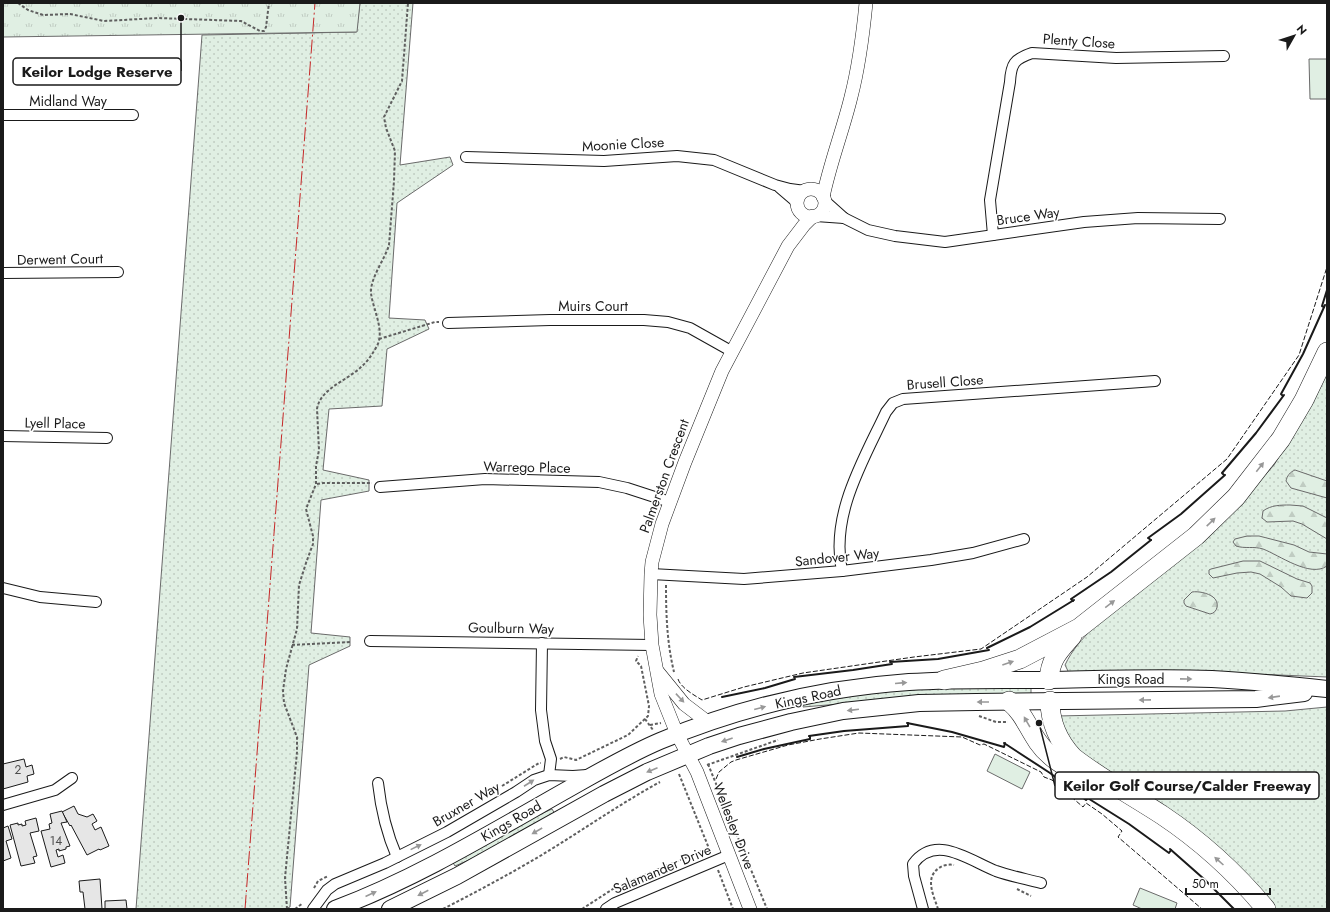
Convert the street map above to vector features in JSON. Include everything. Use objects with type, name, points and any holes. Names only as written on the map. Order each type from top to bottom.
[{"type":"highway","points":[[944,680],[983,671],[1020,659],[1079,628],[1196,536],[1236,497],[1281,439],[1304,400],[1327,352]]},
{"type":"highway","points":[[1049,680],[1050,671],[1055,656],[1079,628]]},
{"type":"highway","points":[[1009,701],[1017,708],[1038,742],[1055,760],[1082,775],[1135,798]]},
{"type":"highway","points":[[1050,701],[1050,713],[1055,729],[1063,745],[1073,757],[1179,827],[1209,851],[1266,909]]},
{"type":"main road","name":"Kings Road","points":[[335,909],[405,878],[482,838],[592,775],[653,744],[674,727],[709,723],[761,707],[825,693],[878,685],[944,680],[1130,678],[1214,679],[1327,689]]},
{"type":"main road","points":[[1049,680],[1050,701]]},
{"type":"main road","name":"Kings Road","points":[[390,909],[457,876],[622,784],[647,772],[691,761],[751,732],[832,713],[899,705],[940,702],[1256,699],[1327,689]]},
{"type":"street","points":[[833,155],[816,182],[799,197],[799,208],[805,215],[815,216],[823,210],[833,155],[844,123],[858,68],[866,3]]},
{"type":"street","name":"Plenty Close","points":[[993,235],[990,200],[1010,82],[1010,71],[1012,65],[1020,57],[1032,52],[1116,58],[1224,56]]},
{"type":"street","name":"Midland Way","points":[[3,115],[134,115]]},
{"type":"street","name":"Moonie Close","points":[[466,158],[604,161],[677,156],[714,160],[790,189],[807,190]]},
{"type":"street","name":"Moonie Close","points":[[775,184],[788,195],[799,208]]},
{"type":"street","points":[[807,190],[818,191],[824,199]]},
{"type":"street","name":"Bruce Way","points":[[824,199],[844,218],[868,230],[895,236],[945,242],[1084,222],[1138,218],[1220,218]]},
{"type":"street","name":"Palmerston Crescent","points":[[788,246],[797,220],[799,208]]},
{"type":"street","name":"Bruce Way","points":[[815,216],[844,218]]},
{"type":"street","name":"Palmerston Crescent","points":[[674,727],[661,694],[652,645],[650,603],[651,574],[657,542],[670,502],[714,390],[731,352],[788,246],[804,225],[815,216]]},
{"type":"street","name":"Derwent Court","points":[[3,273],[118,272]]},
{"type":"street","name":"Muirs Court","points":[[448,323],[550,320],[644,320],[668,322],[690,328],[731,352]]},
{"type":"street","name":"Brusell Close","points":[[842,571],[839,548],[840,528],[850,492],[886,412],[894,403],[903,399],[1155,381]]},
{"type":"street","name":"Lyell Place","points":[[3,436],[107,438]]},
{"type":"street","name":"Warrego Place","points":[[380,487],[485,479],[599,482],[627,488],[670,502]]},
{"type":"street","name":"Sandover Way","points":[[651,574],[744,578],[842,571],[931,560],[973,553],[1024,539]]},
{"type":"street","points":[[3,588],[40,597],[96,602]]},
{"type":"street","name":"Goulburn Way","points":[[370,641],[652,645]]},
{"type":"street","points":[[542,643],[541,710],[545,741],[551,759],[549,775]]},
{"type":"street","points":[[656,669],[684,704],[709,723]]},
{"type":"street","name":"Wellesley Drive","points":[[674,727],[691,761],[750,909]]},
{"type":"street","name":"Bruxner Way","points":[[313,909],[327,890],[335,884],[397,857],[447,832],[534,780],[549,775],[592,775]]},
{"type":"street","points":[[3,805],[55,790],[72,778]]},
{"type":"street","points":[[378,783],[383,817],[388,837],[397,857]]},
{"type":"street","points":[[923,909],[914,876],[913,864],[921,855],[936,850],[952,850],[997,871],[1041,883]]},
{"type":"street","name":"Salamander Drive","points":[[606,909],[615,903],[729,855]]},
{"type":"path","points":[[18,3],[28,10],[43,15],[70,14],[104,21],[158,18],[241,21],[260,31],[264,31],[266,27],[269,3]]},
{"type":"path","points":[[287,909],[285,878],[297,737],[284,703],[283,691],[286,669],[298,621],[299,585],[313,544],[313,536],[306,509],[316,484],[316,466],[319,450],[318,404],[325,394],[359,369],[371,357],[379,340],[380,334],[371,291],[377,270],[389,244],[395,151],[386,128],[384,117],[402,81],[408,3]]},
{"type":"path","points":[[379,340],[435,322],[448,323]]},
{"type":"path","points":[[316,484],[371,482],[380,487]]},
{"type":"path","points":[[666,575],[666,626],[670,657],[675,676]]},
{"type":"path","points":[[292,645],[351,642]]},
{"type":"path","points":[[499,788],[539,762],[551,762],[564,757],[576,760],[628,735],[648,716],[649,706],[641,666],[636,661],[639,652],[638,645]]},
{"type":"path","points":[[977,715],[991,721],[1001,723],[1024,718]]},
{"type":"path","points":[[645,719],[650,725],[674,727]]},
{"type":"path","points":[[733,909],[677,773],[691,761],[708,764],[780,740]]},
{"type":"path","points":[[708,764],[767,909]]},
{"type":"path","points":[[443,909],[471,895],[534,859],[626,801],[663,781]]},
{"type":"path","points":[[582,909],[616,887],[709,848]]},
{"type":"path","points":[[938,909],[931,884],[931,878],[934,872],[944,865],[958,865]]},
{"type":"path","points":[[315,888],[316,884],[321,879],[331,875]]},
{"type":"path","points":[[1015,888],[1031,896]]},
{"type":"path","points":[[295,909],[306,901]]},
{"type":"green space","points":[[3,3],[360,3],[357,32],[3,37]]},
{"type":"green space","points":[[360,3],[413,3],[400,165],[450,157],[453,165],[397,203],[389,318],[425,320],[429,329],[387,349],[382,406],[329,409],[323,470],[369,480],[369,491],[321,500],[311,633],[350,637],[350,646],[309,665],[290,907],[285,909],[136,909],[202,35],[356,32]]},
{"type":"green space","points":[[1309,59],[1327,59],[1327,99],[1310,99]]},
{"type":"green space","points":[[1327,370],[1327,677],[1206,672],[1069,673],[1065,665],[1074,650],[1089,632],[1221,524],[1274,465],[1316,396]]},
{"type":"green space","points":[[1295,470],[1327,481],[1327,498],[1291,488],[1286,481],[1289,474]]},
{"type":"green space","points":[[1276,506],[1303,506],[1327,518],[1327,539],[1302,524],[1293,521],[1267,522],[1262,518],[1263,511],[1266,509]]},
{"type":"green space","points":[[1247,536],[1259,536],[1294,545],[1309,552],[1327,554],[1327,566],[1320,569],[1303,567],[1263,549],[1239,547],[1233,542],[1235,539]]},
{"type":"green space","points":[[1243,561],[1260,561],[1297,579],[1310,583],[1312,586],[1312,593],[1307,598],[1291,596],[1281,587],[1260,574],[1251,572],[1213,578],[1209,574],[1209,570],[1211,569]]},
{"type":"green space","points":[[1192,592],[1208,594],[1213,597],[1217,602],[1215,612],[1210,614],[1186,606],[1184,600]]},
{"type":"green space","points":[[1031,685],[1031,694],[864,702],[803,707],[802,703],[882,690]]},
{"type":"green space","points":[[1327,707],[1327,909],[1275,909],[1075,751],[1057,716],[1285,711]]},
{"type":"green space","points":[[995,754],[1030,772],[1022,789],[987,771]]},
{"type":"green space","points":[[552,809],[555,814],[483,854],[455,866],[452,861],[532,818]]},
{"type":"green space","points":[[1140,888],[1177,903],[1175,909],[1142,909],[1133,905]]},
{"type":"building","points":[[24,759],[26,767],[32,765],[34,774],[27,776],[28,782],[3,789],[3,764]]},
{"type":"building","points":[[74,806],[78,814],[87,817],[93,814],[97,821],[92,824],[95,830],[101,827],[109,846],[87,855],[71,825],[70,826],[62,812]]},
{"type":"building","points":[[62,811],[67,822],[61,823],[70,846],[59,851],[59,849],[56,850],[58,857],[63,855],[65,863],[51,867],[41,831],[50,829],[49,824],[52,823],[50,814]]},
{"type":"building","points":[[36,818],[39,831],[30,833],[37,856],[33,857],[35,863],[21,866],[10,825],[18,823],[18,825],[22,824],[22,826],[26,825],[25,821]]},
{"type":"building","points":[[8,826],[12,839],[6,841],[11,858],[3,861],[3,828]]},
{"type":"building","points":[[100,879],[102,909],[85,909],[83,892],[80,892],[79,881]]},
{"type":"building","points":[[126,900],[127,909],[105,909],[105,901]]},
{"type":"fence","points":[[678,679],[685,688],[702,700],[744,687],[803,673],[981,649],[1087,577],[1227,459],[1299,355],[1327,267]]},
{"type":"fence","points":[[716,779],[719,772],[731,762],[736,760],[788,745],[820,739],[859,733],[962,737],[980,745],[984,744],[1041,772],[1044,777],[1052,780],[1083,807],[1086,803],[1102,814],[1122,831],[1118,837],[1202,909]]},
{"type":"wall","points":[[1324,307],[1322,306],[1327,290]]},
{"type":"wall","points":[[1283,396],[1281,394],[1303,354],[1325,305]]},
{"type":"wall","points":[[1224,475],[1222,473],[1256,433],[1284,395]]},
{"type":"wall","points":[[1151,540],[1148,538],[1181,514],[1225,475]]},
{"type":"wall","points":[[1073,601],[1071,599],[1111,572],[1151,540]]},
{"type":"wall","points":[[987,648],[1030,627],[1074,600]]},
{"type":"wall","points":[[890,662],[938,659],[989,650]]},
{"type":"wall","points":[[794,677],[892,664]]},
{"type":"wall","points":[[722,697],[765,688],[795,679]]},
{"type":"wall","points":[[907,723],[952,732],[1004,747],[1005,743]]},
{"type":"wall","points":[[809,736],[844,731],[908,726],[908,723]]},
{"type":"wall","points":[[737,757],[764,749],[810,739],[810,736]]},
{"type":"wall","points":[[1004,743],[1050,773],[1086,800],[1088,798]]},
{"type":"wall","points":[[1086,797],[1129,824],[1169,853],[1171,850]]},
{"type":"wall","points":[[1170,849],[1204,879],[1234,909]]},
{"type":"power","points":[[245,909],[315,3]]},
{"type":"place","name":"Keilor Lodge Reserve","points":[[181,18]]},
{"type":"place","name":"Keilor Golf Course/Calder Freeway","points":[[1039,723]]}]
